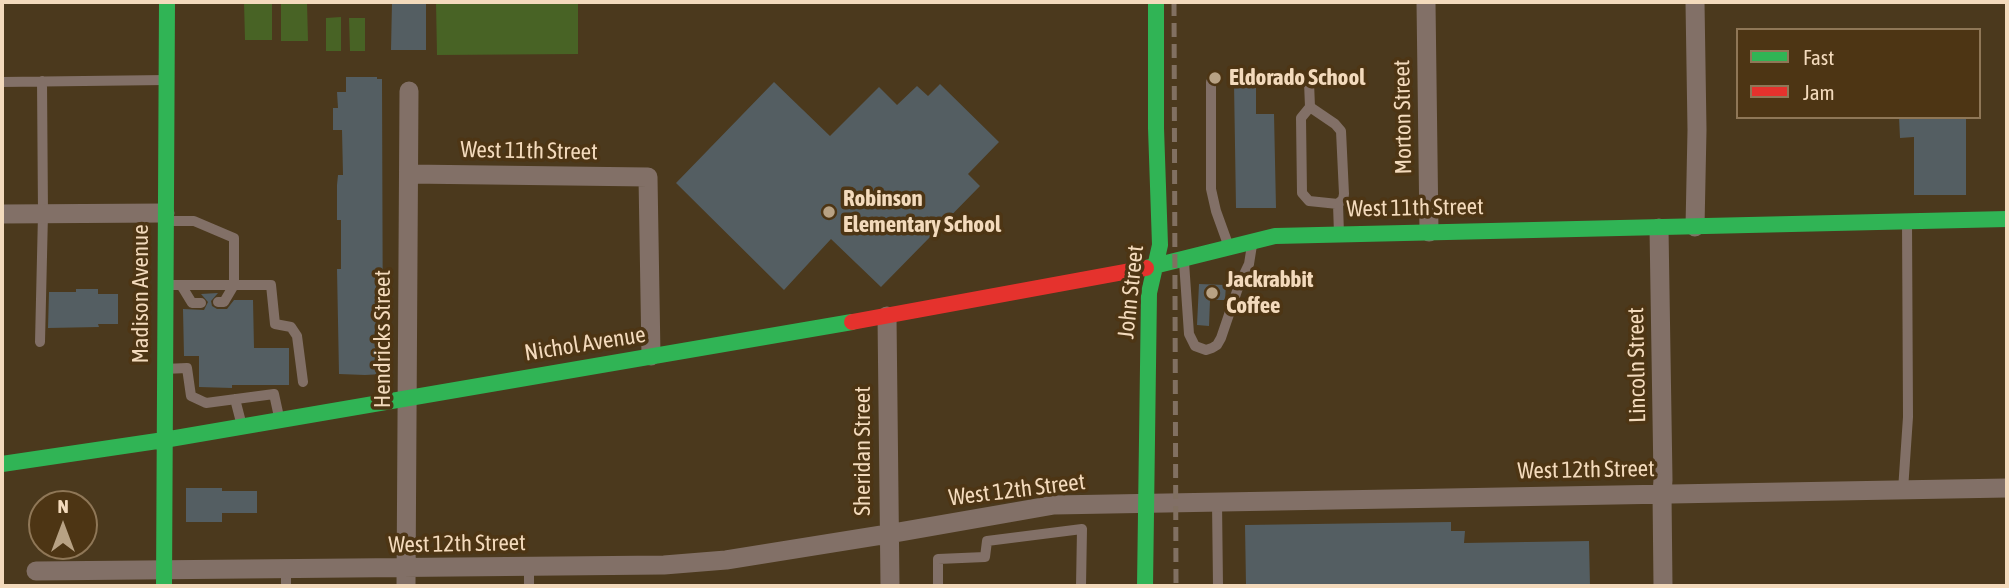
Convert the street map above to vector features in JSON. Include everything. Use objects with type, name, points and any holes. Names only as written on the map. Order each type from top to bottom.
[{"type":"street","name":"Madison Avenue","points":[[164,578],[167,2]]},
{"type":"street","name":"John Street","points":[[1145,586],[1149,293],[1160,245],[1156,2]]},
{"type":"street","name":"Morton Street","points":[[1426,2],[1429,232]]},
{"type":"street","points":[[1695,2],[1695,227],[2007,219]]},
{"type":"street","name":"Hendricks Street","points":[[406,578],[409,91]]},
{"type":"street","name":"West 11th Street","points":[[409,174],[648,177],[651,356]]},
{"type":"street","points":[[2,214],[164,217]]},
{"type":"street","name":"West 11th Street","points":[[1179,260],[1275,236],[1695,227]]},
{"type":"street","name":"Lincoln Street","points":[[1659,228],[1663,586]]},
{"type":"street","name":"Nichol Avenue","points":[[2,464],[164,440],[887,316],[1179,260]]},
{"type":"street","name":"Sheridan Street","points":[[887,316],[890,586]]},
{"type":"street","name":"West 12th Street","points":[[40,574],[164,578],[529,577],[726,560],[1054,505],[2007,488]]},
{"type":"lane","points":[[2,82],[166,80]]},
{"type":"lane","points":[[40,342],[42,81]]},
{"type":"lane","points":[[1211,82],[1211,189],[1229,247]]},
{"type":"lane","points":[[1309,82],[1310,107],[1301,118],[1302,193],[1309,201],[1338,204]]},
{"type":"lane","points":[[1310,107],[1341,131],[1344,194],[1338,204],[1339,234]]},
{"type":"lane","points":[[164,217],[194,221],[234,239],[234,285],[224,302],[218,302]]},
{"type":"lane","points":[[1903,490],[1908,416],[1907,222]]},
{"type":"lane","points":[[1179,260],[1189,334],[1195,346],[1212,348],[1221,338],[1249,264],[1252,242]]},
{"type":"lane","points":[[164,285],[271,285],[275,324],[291,327],[297,336],[303,382]]},
{"type":"lane","points":[[181,285],[192,303],[201,303]]},
{"type":"lane","points":[[164,369],[187,368],[191,396],[206,403],[274,394],[280,419]]},
{"type":"lane","points":[[235,399],[243,426]]},
{"type":"lane","points":[[1217,501],[1218,586]]},
{"type":"lane","points":[[938,586],[937,559],[985,557],[987,541],[1082,529],[1081,586]]},
{"type":"green space","points":[[244,2],[272,2],[272,40],[245,40]]},
{"type":"green space","points":[[281,2],[307,2],[308,41],[281,41]]},
{"type":"green space","points":[[436,2],[578,2],[578,54],[437,55]]},
{"type":"green space","points":[[341,17],[341,51],[326,51],[326,18]]},
{"type":"green space","points":[[349,18],[365,18],[365,51],[350,51]]},
{"type":"building","points":[[392,2],[426,2],[426,50],[391,50]]},
{"type":"building","points":[[346,77],[382,79],[383,374],[339,374],[337,269],[341,269],[341,220],[337,220],[337,185],[338,175],[343,175],[342,130],[333,130],[333,108],[338,108],[337,92],[346,92]]},
{"type":"building","name":"Robinson Elementary School","points":[[774,82],[830,136],[879,87],[897,105],[917,86],[928,96],[940,84],[999,142],[968,174],[980,186],[881,287],[831,239],[784,290],[676,183]]},
{"type":"building","points":[[1234,83],[1256,83],[1256,114],[1274,114],[1276,208],[1236,208]]},
{"type":"building","points":[[1899,119],[1966,119],[1966,195],[1914,195],[1914,137],[1900,138]]},
{"type":"building","name":"Jackrabbit Coffee","points":[[1199,284],[1226,285],[1225,300],[1210,300],[1209,326],[1197,325]]},
{"type":"building","points":[[76,289],[98,289],[98,294],[118,294],[118,324],[48,328],[49,292],[76,292]]},
{"type":"building","points":[[218,293],[211,301],[212,306],[217,309],[227,309],[234,300],[253,300],[254,348],[289,348],[289,385],[199,387],[199,356],[184,356],[183,309],[204,310],[208,302],[201,294]]},
{"type":"building","points":[[186,488],[257,491],[257,513],[222,513],[222,522],[186,522]]},
{"type":"building","points":[[1451,522],[1451,531],[1465,531],[1464,543],[1589,541],[1590,586],[1246,586],[1245,525]]},
{"type":"railway","points":[[1174,2],[1176,586]]},
{"type":"traffic: fast","points":[[164,586],[167,2]]},
{"type":"traffic: fast","points":[[1145,586],[1149,293],[1160,245],[1156,2]]},
{"type":"traffic: fast","points":[[1146,268],[1275,236],[2007,219]]},
{"type":"traffic: fast","points":[[2,464],[164,440],[852,322]]},
{"type":"traffic: jam","points":[[852,322],[1146,268]]},
{"type":"place","name":"Eldorado School","points":[[1215,78]]},
{"type":"place","name":"Robinson Elementary School","points":[[829,212]]},
{"type":"place","name":"Jackrabbit Coffee","points":[[1212,293]]}]
